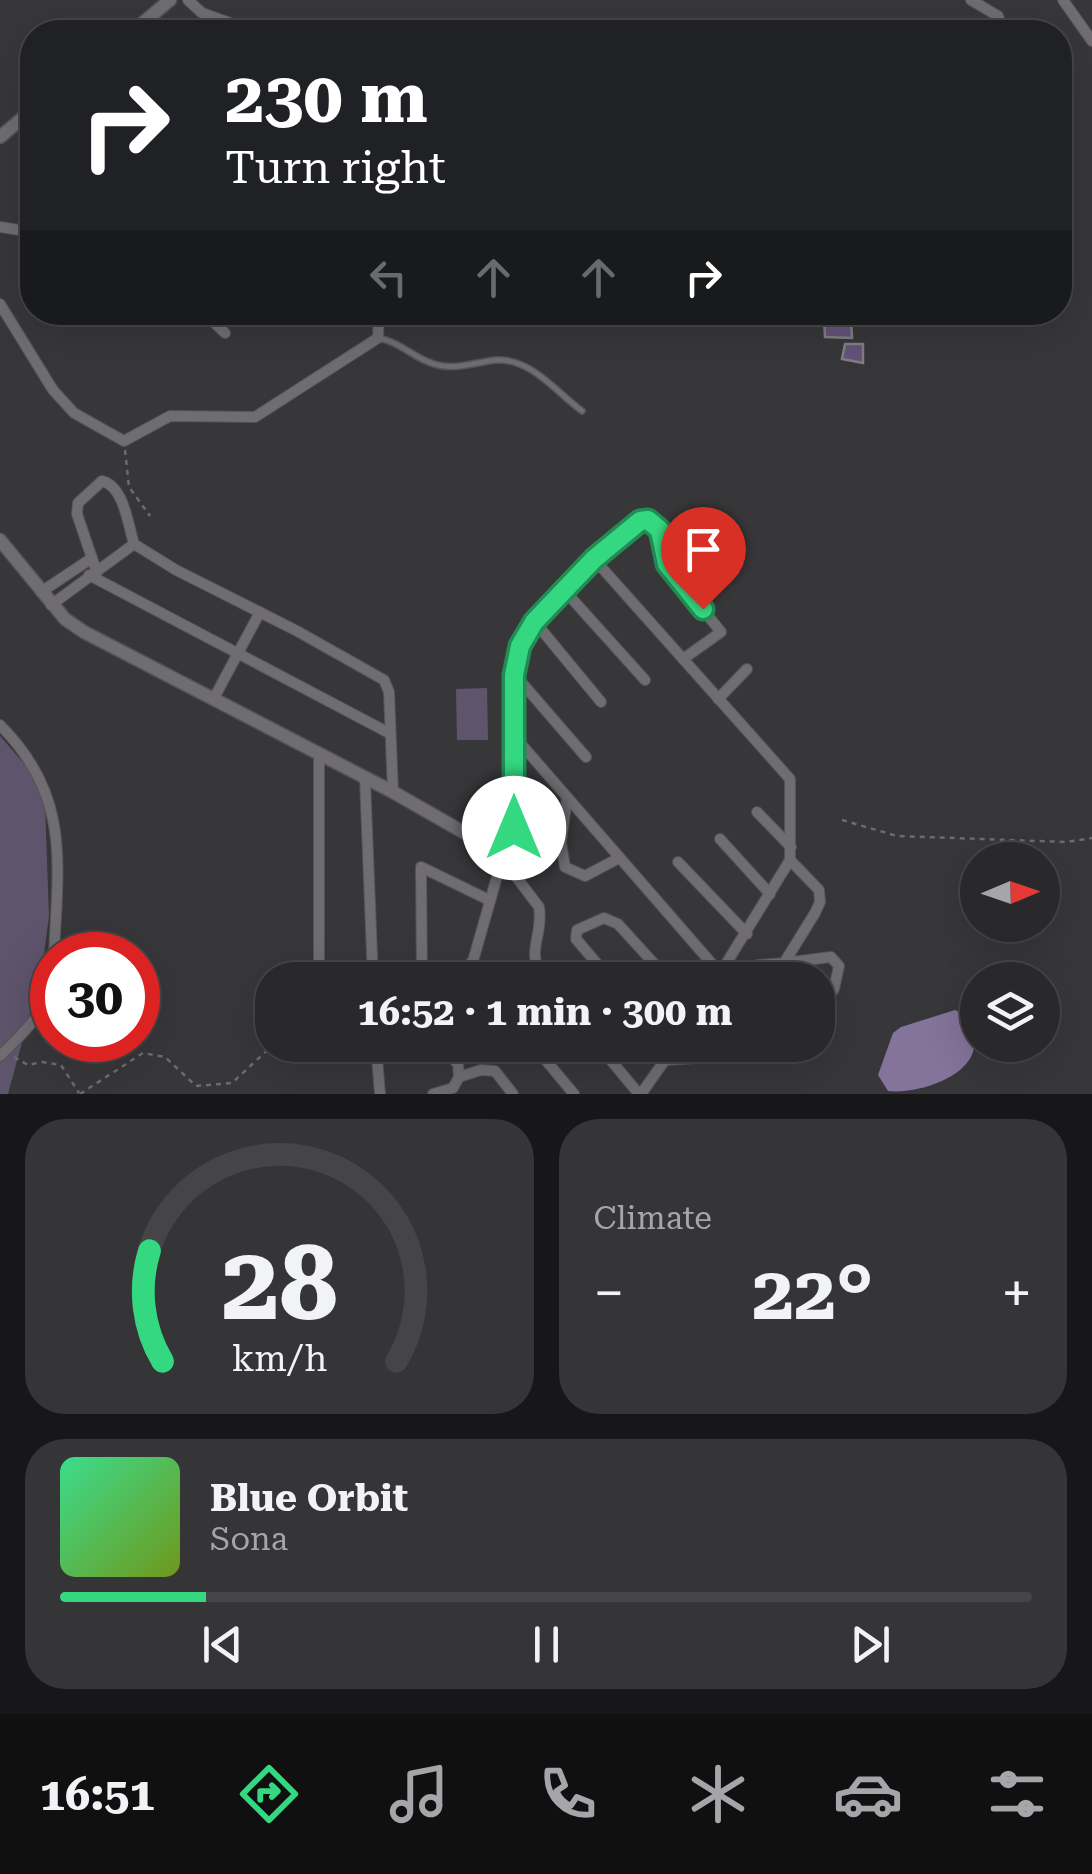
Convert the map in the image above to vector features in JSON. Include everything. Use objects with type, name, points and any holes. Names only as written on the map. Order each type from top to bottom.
[{"type":"street","points":[[146,20],[170,0]]},
{"type":"street","points":[[188,0],[202,14],[220,20]]},
{"type":"street","points":[[971,0],[1000,20]]},
{"type":"street","points":[[1064,0],[1092,42]]},
{"type":"street","points":[[0,304],[53,390],[74,413],[124,442],[170,416],[255,416],[378,338],[379,325]]},
{"type":"street","points":[[218,325],[226,333]]},
{"type":"street","points":[[389,733],[236,654],[92,568],[78,503],[102,481],[110,483],[117,492],[134,544],[384,680],[388,692],[393,792]]},
{"type":"street","points":[[471,962],[489,900],[504,866],[516,856],[511,842],[514,675],[520,646],[534,622],[564,590],[640,521],[655,523],[667,564],[721,632],[683,659]]},
{"type":"street","points":[[0,540],[64,619],[84,632],[393,792],[491,848]]},
{"type":"street","points":[[41,592],[134,544]]},
{"type":"street","points":[[594,559],[790,779],[790,860],[728,962]]},
{"type":"street","points":[[52,604],[92,568]]},
{"type":"street","points":[[564,590],[645,680]]},
{"type":"street","points":[[214,698],[260,612]]},
{"type":"street","points":[[534,622],[601,702]]},
{"type":"street","points":[[718,699],[747,669]]},
{"type":"street","points":[[514,675],[586,756]]},
{"type":"street","points":[[0,725],[37,770],[53,818],[58,854],[55,932]]},
{"type":"street","points":[[514,736],[705,962]]},
{"type":"street","points":[[319,756],[320,962]]},
{"type":"street","points":[[365,780],[373,962]]},
{"type":"street","points":[[566,798],[561,842],[565,867],[585,876],[618,858]]},
{"type":"street","points":[[756,812],[791,846]]},
{"type":"street","points":[[720,839],[770,894]]},
{"type":"street","points":[[511,842],[502,840],[491,848],[490,857],[504,866],[539,907],[534,962]]},
{"type":"street","points":[[785,962],[820,902],[819,890],[790,860]]},
{"type":"street","points":[[678,862],[746,934]]},
{"type":"street","points":[[422,962],[421,867],[489,900]]},
{"type":"street","points":[[596,962],[576,939],[576,930],[604,918],[618,924],[651,962]]},
{"type":"street","points":[[792,962],[831,957],[839,966],[835,984]]},
{"type":"street","points":[[2,1054],[30,1025]]},
{"type":"street","points":[[377,1062],[380,1094]]},
{"type":"street","points":[[433,1094],[452,1088],[459,1077],[456,1062]]},
{"type":"street","points":[[547,1062],[574,1094]]},
{"type":"street","points":[[613,1062],[640,1094],[664,1062]]},
{"type":"street","points":[[459,1077],[481,1070],[495,1071],[513,1094]]},
{"type":"lane","points":[[378,338],[403,345],[438,366],[515,362],[534,370],[582,411]]},
{"type":"path","points":[[124,442],[129,487],[150,516]]},
{"type":"path","points":[[842,820],[897,836],[1066,842],[1092,838]]},
{"type":"path","points":[[2,1054],[28,1065],[62,1065],[80,1094],[143,1052],[165,1057],[196,1086],[232,1083],[255,1062]]},
{"type":"shaded area","points":[[487,688],[488,740],[457,740],[456,689]]},
{"type":"shaded area","points":[[0,736],[34,775],[45,805],[49,916],[47,932],[30,932],[30,1013],[8,1094],[0,1094]]},
{"type":"shaded area","points":[[955,1010],[960,1012],[960,1062],[968,1062],[937,1083],[888,1091],[878,1075],[893,1033]]},
{"type":"building","points":[[824,325],[851,325],[852,338],[825,337]]},
{"type":"building","points":[[845,344],[863,344],[863,363],[842,359]]},
{"type":"route","points":[[514,828],[514,675],[516,656],[534,622],[594,559],[640,521],[648,520],[660,530],[667,564],[703,609]]}]
